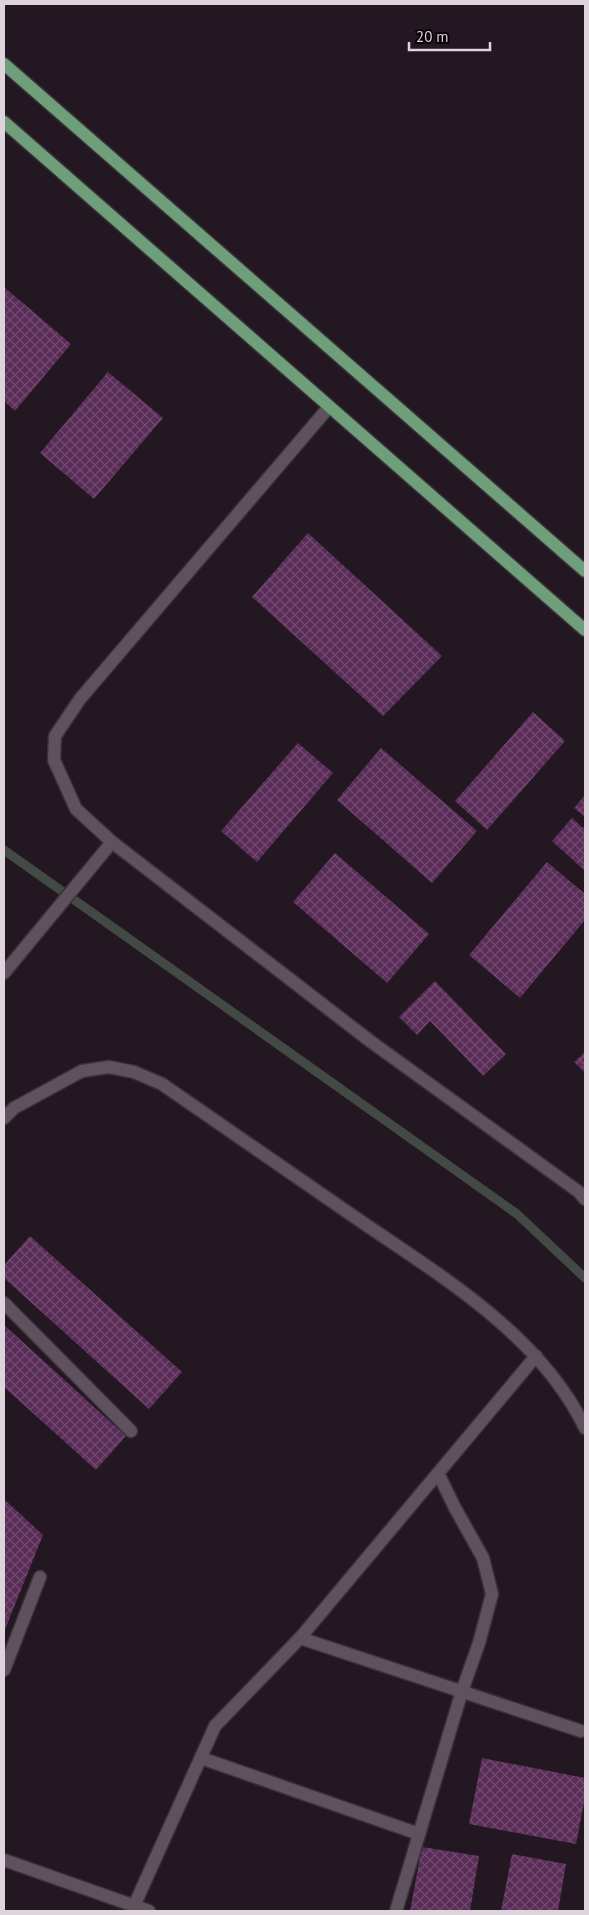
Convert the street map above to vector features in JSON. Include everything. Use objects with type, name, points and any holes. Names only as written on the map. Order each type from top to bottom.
[{"type":"main road","points":[[4,64],[585,571]]},
{"type":"main road","points":[[4,122],[585,630]]},
{"type":"street","points":[[330,407],[80,699],[55,736],[54,760],[76,809],[112,842],[370,1041],[579,1192],[585,1199]]},
{"type":"street","points":[[4,973],[112,842]]},
{"type":"street","points":[[4,1118],[14,1108],[82,1071],[110,1067],[134,1072],[162,1084],[468,1296],[536,1356],[575,1406],[585,1428]]},
{"type":"street","points":[[4,1304],[131,1431]]},
{"type":"street","points":[[134,1906],[215,1726],[300,1638],[536,1356]]},
{"type":"street","points":[[396,1911],[462,1691],[479,1643],[492,1594],[483,1558],[438,1473]]},
{"type":"street","points":[[4,1670],[40,1577]]},
{"type":"street","points":[[300,1638],[581,1731]]},
{"type":"street","points":[[201,1758],[419,1834]]},
{"type":"street","points":[[4,1860],[149,1911]]},
{"type":"building","points":[[4,287],[71,344],[15,411],[4,401]]},
{"type":"building","points":[[108,372],[163,418],[94,499],[40,453]]},
{"type":"building","points":[[308,533],[442,656],[383,716],[252,597]]},
{"type":"building","points":[[533,712],[565,741],[487,830],[455,801]]},
{"type":"building","points":[[298,743],[333,773],[257,862],[221,831]]},
{"type":"building","points":[[381,748],[477,831],[432,883],[337,800]]},
{"type":"building","points":[[585,795],[585,817],[574,808]]},
{"type":"building","points":[[572,818],[583,828],[585,825],[585,871],[552,841]]},
{"type":"building","points":[[335,853],[429,934],[387,983],[293,902]]},
{"type":"building","points":[[547,862],[585,894],[585,920],[520,998],[469,955]]},
{"type":"building","points":[[435,981],[506,1054],[483,1076],[430,1021],[417,1035],[399,1017]]},
{"type":"building","points":[[585,1052],[585,1073],[574,1062]]},
{"type":"building","points":[[30,1236],[182,1372],[149,1409],[4,1278],[4,1265]]},
{"type":"building","points":[[4,1325],[126,1436],[96,1470],[4,1387]]},
{"type":"building","points":[[4,1499],[43,1535],[4,1632]]},
{"type":"building","points":[[482,1758],[585,1778],[585,1797],[576,1844],[469,1824]]},
{"type":"building","points":[[422,1847],[479,1856],[470,1911],[410,1911]]},
{"type":"building","points":[[512,1854],[566,1864],[558,1911],[501,1911]]},
{"type":"waterway","points":[[4,850],[517,1214],[585,1278]]}]
